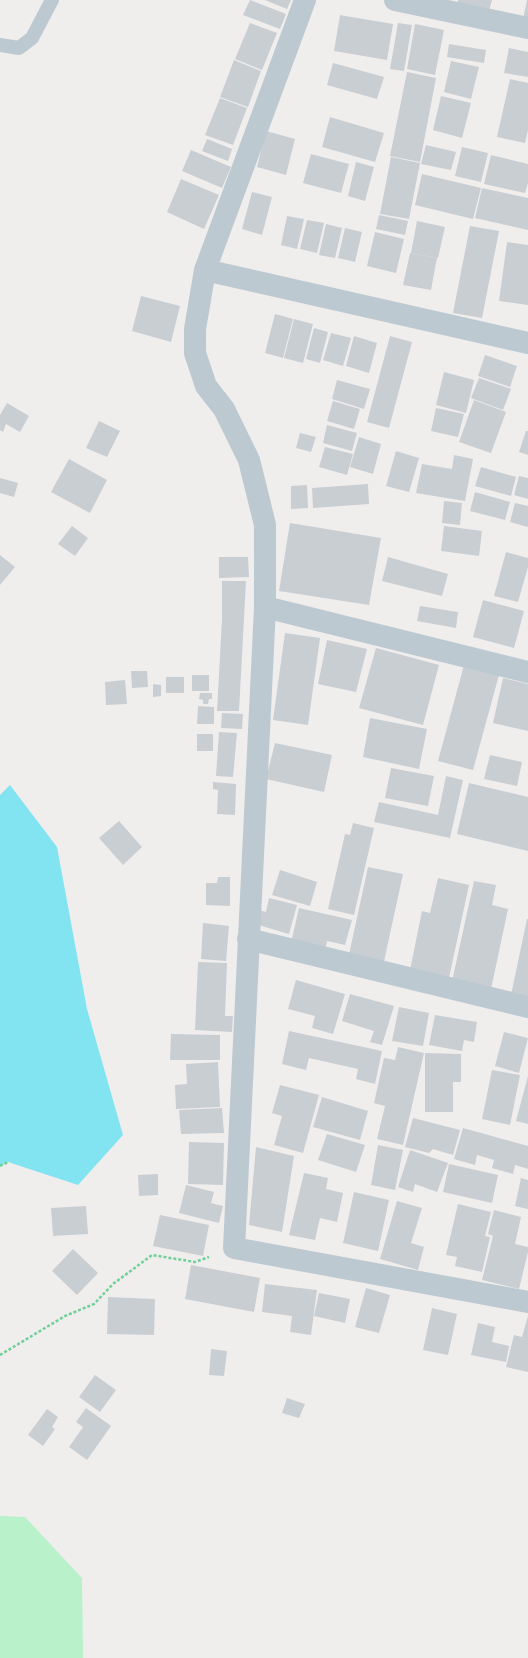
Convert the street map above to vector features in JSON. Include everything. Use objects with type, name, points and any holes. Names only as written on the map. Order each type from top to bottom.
[{"type":"street","points":[[305,0],[205,270],[195,329],[195,353],[206,386],[224,409],[249,460],[265,525],[265,607],[234,1248],[528,1302]]},
{"type":"street","points":[[395,0],[528,28]]},
{"type":"street","points":[[205,270],[528,343]]},
{"type":"street","points":[[265,607],[528,672]]},
{"type":"street","points":[[248,939],[528,1007]]},
{"type":"lane","points":[[0,45],[19,48],[32,38],[52,0]]},
{"type":"path","points":[[0,1166],[8,1162]]},
{"type":"path","points":[[0,1355],[60,1319],[94,1304],[113,1284],[152,1255],[195,1262],[234,1248]]},
{"type":"green space","points":[[0,1516],[25,1517],[82,1578],[83,1658],[0,1658]]},
{"type":"water","points":[[10,785],[57,847],[87,1009],[123,1135],[78,1185],[8,1162],[0,1166],[0,795]]},
{"type":"building","points":[[250,0],[286,14],[280,29],[243,15]]},
{"type":"building","points":[[265,0],[291,0],[287,9]]},
{"type":"building","points":[[458,0],[492,0],[488,15],[456,8]]},
{"type":"building","points":[[528,0],[528,20],[523,19]]},
{"type":"building","points":[[340,15],[393,24],[387,60],[334,51]]},
{"type":"building","points":[[250,23],[277,33],[262,70],[235,59]]},
{"type":"building","points":[[398,23],[412,25],[404,71],[390,69]]},
{"type":"building","points":[[415,24],[444,30],[435,75],[407,69]]},
{"type":"building","points":[[449,44],[486,50],[484,63],[447,57]]},
{"type":"building","points":[[509,48],[528,52],[528,77],[504,73]]},
{"type":"building","points":[[234,60],[261,71],[248,107],[220,97]]},
{"type":"building","points":[[451,61],[479,67],[471,99],[444,92]]},
{"type":"building","points":[[333,63],[384,77],[377,99],[327,85]]},
{"type":"building","points":[[407,72],[436,78],[420,162],[390,156]]},
{"type":"building","points":[[510,79],[528,83],[528,130],[525,143],[497,137]]},
{"type":"building","points":[[441,96],[471,103],[462,138],[433,130]]},
{"type":"building","points":[[220,98],[247,108],[233,145],[205,135]]},
{"type":"building","points":[[330,117],[384,133],[375,162],[322,147]]},
{"type":"building","points":[[266,131],[295,139],[286,175],[257,167]]},
{"type":"building","points":[[207,139],[232,149],[228,161],[202,151]]},
{"type":"building","points":[[426,145],[456,152],[451,170],[421,164]]},
{"type":"building","points":[[462,147],[488,153],[481,182],[455,176]]},
{"type":"building","points":[[191,150],[231,167],[222,188],[182,171]]},
{"type":"building","points":[[311,154],[349,164],[341,193],[303,183]]},
{"type":"building","points":[[491,155],[528,164],[528,183],[525,193],[484,184]]},
{"type":"building","points":[[391,157],[420,163],[409,219],[380,214]]},
{"type":"building","points":[[356,162],[374,167],[365,201],[348,196]]},
{"type":"building","points":[[422,174],[481,188],[473,219],[415,205]]},
{"type":"building","points":[[181,179],[219,195],[204,229],[167,212]]},
{"type":"building","points":[[482,188],[528,198],[528,230],[475,218]]},
{"type":"building","points":[[252,192],[272,197],[262,235],[242,229]]},
{"type":"building","points":[[379,215],[408,221],[405,235],[376,229]]},
{"type":"building","points":[[287,216],[304,219],[297,249],[281,245]]},
{"type":"building","points":[[307,220],[324,223],[317,253],[300,249]]},
{"type":"building","points":[[417,221],[445,227],[438,258],[411,253]]},
{"type":"building","points":[[326,224],[342,228],[335,258],[319,255]]},
{"type":"building","points":[[470,226],[499,231],[482,318],[453,313]]},
{"type":"building","points":[[345,228],[362,232],[355,262],[338,258]]},
{"type":"building","points":[[375,232],[404,239],[396,273],[367,266]]},
{"type":"building","points":[[507,242],[528,245],[528,305],[499,301]]},
{"type":"building","points":[[410,253],[437,258],[431,290],[403,285]]},
{"type":"building","points":[[141,296],[180,306],[171,342],[132,331]]},
{"type":"building","points":[[275,314],[293,319],[283,358],[265,353]]},
{"type":"building","points":[[294,319],[313,324],[303,363],[284,358]]},
{"type":"building","points":[[314,328],[328,332],[320,363],[306,359]]},
{"type":"building","points":[[331,333],[351,338],[343,366],[323,360]]},
{"type":"building","points":[[354,336],[377,343],[369,373],[346,366]]},
{"type":"building","points":[[390,336],[412,342],[389,428],[367,422]]},
{"type":"building","points":[[485,355],[517,366],[510,387],[478,376]]},
{"type":"building","points":[[444,372],[474,380],[466,413],[436,405]]},
{"type":"building","points":[[479,378],[511,389],[503,410],[471,398]]},
{"type":"building","points":[[337,380],[370,389],[364,409],[332,399]]},
{"type":"building","points":[[474,400],[506,412],[491,453],[459,442]]},
{"type":"building","points":[[333,401],[360,409],[354,429],[327,421]]},
{"type":"building","points":[[7,403],[29,416],[20,432],[6,424],[3,432],[0,430],[0,415]]},
{"type":"building","points":[[436,408],[464,414],[458,437],[431,431]]},
{"type":"building","points":[[99,421],[120,431],[107,457],[86,448]]},
{"type":"building","points":[[327,425],[357,433],[352,451],[323,443]]},
{"type":"building","points":[[526,431],[528,431],[528,455],[519,452]]},
{"type":"building","points":[[300,433],[316,437],[311,452],[296,448]]},
{"type":"building","points":[[359,437],[381,444],[373,474],[350,467]]},
{"type":"building","points":[[325,447],[353,454],[347,475],[319,467]]},
{"type":"building","points":[[396,451],[419,458],[409,492],[386,486]]},
{"type":"building","points":[[454,455],[473,459],[465,501],[416,493],[422,464],[452,469]]},
{"type":"building","points":[[69,459],[107,480],[90,513],[51,492]]},
{"type":"building","points":[[481,467],[516,477],[511,496],[475,486]]},
{"type":"building","points":[[519,476],[528,478],[528,499],[514,495]]},
{"type":"building","points":[[0,478],[18,483],[14,497],[0,493]]},
{"type":"building","points":[[368,484],[369,504],[313,508],[312,488]]},
{"type":"building","points":[[307,485],[308,508],[291,509],[291,486]]},
{"type":"building","points":[[475,492],[510,502],[505,520],[470,511]]},
{"type":"building","points":[[444,501],[462,503],[460,525],[442,523]]},
{"type":"building","points":[[515,503],[528,506],[528,527],[510,522]]},
{"type":"building","points":[[290,523],[381,538],[369,605],[279,591]]},
{"type":"building","points":[[72,526],[88,538],[75,556],[58,544]]},
{"type":"building","points":[[444,526],[482,531],[479,556],[441,551]]},
{"type":"building","points":[[506,552],[528,558],[528,567],[518,602],[494,596]]},
{"type":"building","points":[[0,555],[15,567],[0,585]]},
{"type":"building","points":[[219,557],[248,557],[249,577],[219,578]]},
{"type":"building","points":[[388,557],[448,574],[442,596],[382,581]]},
{"type":"building","points":[[222,581],[246,581],[239,711],[217,711],[222,619]]},
{"type":"building","points":[[483,600],[524,611],[514,648],[473,637]]},
{"type":"building","points":[[420,606],[458,612],[456,628],[417,621]]},
{"type":"building","points":[[285,633],[320,638],[308,725],[273,720]]},
{"type":"building","points":[[327,640],[367,649],[356,692],[318,684]]},
{"type":"building","points":[[376,648],[439,665],[423,725],[359,708]]},
{"type":"building","points":[[464,665],[499,675],[473,770],[438,761]]},
{"type":"building","points":[[131,671],[147,671],[148,687],[132,688]]},
{"type":"building","points":[[192,675],[209,675],[209,691],[192,691]]},
{"type":"building","points":[[166,677],[184,677],[184,693],[166,693]]},
{"type":"building","points":[[503,678],[528,684],[528,731],[493,723]]},
{"type":"building","points":[[125,680],[127,704],[106,705],[105,682]]},
{"type":"building","points":[[153,684],[161,685],[161,696],[153,697]]},
{"type":"building","points":[[200,693],[212,693],[212,699],[209,699],[208,704],[203,704],[203,700],[199,699]]},
{"type":"building","points":[[198,706],[214,707],[214,724],[197,724]]},
{"type":"building","points":[[222,713],[243,714],[242,729],[221,728]]},
{"type":"building","points":[[370,718],[427,729],[419,769],[363,757]]},
{"type":"building","points":[[219,732],[237,733],[233,777],[216,776]]},
{"type":"building","points":[[197,734],[213,734],[213,751],[197,751]]},
{"type":"building","points":[[275,743],[332,755],[324,792],[266,779]]},
{"type":"building","points":[[490,755],[522,762],[517,786],[484,779]]},
{"type":"building","points":[[391,768],[434,776],[428,806],[385,798]]},
{"type":"building","points":[[446,776],[463,780],[450,838],[374,822],[379,802],[438,815]]},
{"type":"building","points":[[213,782],[236,784],[235,815],[217,814],[218,790],[213,789]]},
{"type":"building","points":[[469,783],[528,797],[528,851],[457,834]]},
{"type":"building","points":[[119,821],[142,847],[123,865],[99,838]]},
{"type":"building","points":[[353,823],[374,828],[354,915],[328,909],[345,834],[350,835]]},
{"type":"building","points":[[368,867],[403,874],[383,966],[348,959]]},
{"type":"building","points":[[280,870],[317,882],[310,906],[272,895]]},
{"type":"building","points":[[218,877],[230,877],[230,906],[206,905],[206,883],[217,883]]},
{"type":"building","points":[[438,878],[469,885],[449,978],[410,970],[422,911],[430,913]]},
{"type":"building","points":[[474,881],[496,885],[492,905],[508,909],[490,994],[451,986]]},
{"type":"building","points":[[269,898],[297,905],[289,934],[255,924],[259,910],[266,912]]},
{"type":"building","points":[[299,908],[352,920],[345,945],[327,941],[324,956],[290,947]]},
{"type":"building","points":[[528,919],[528,998],[511,995]]},
{"type":"building","points":[[203,923],[229,926],[226,961],[201,959]]},
{"type":"building","points":[[198,962],[227,963],[225,1016],[233,1016],[232,1032],[195,1030]]},
{"type":"building","points":[[296,980],[345,994],[333,1034],[312,1028],[315,1016],[288,1009]]},
{"type":"building","points":[[350,994],[394,1006],[382,1045],[370,1042],[374,1031],[342,1021]]},
{"type":"building","points":[[399,1007],[429,1013],[423,1046],[392,1041]]},
{"type":"building","points":[[435,1015],[477,1022],[474,1042],[464,1040],[462,1051],[429,1045]]},
{"type":"building","points":[[289,1031],[382,1051],[375,1084],[356,1079],[358,1069],[309,1058],[306,1070],[282,1064]]},
{"type":"building","points":[[504,1032],[528,1038],[519,1073],[495,1066]]},
{"type":"building","points":[[171,1034],[220,1035],[220,1060],[170,1060]]},
{"type":"building","points":[[398,1047],[424,1053],[403,1145],[377,1139],[385,1106],[374,1103],[384,1058],[395,1060]]},
{"type":"building","points":[[425,1053],[461,1054],[461,1082],[453,1082],[453,1112],[425,1112]]},
{"type":"building","points":[[218,1062],[220,1107],[176,1109],[175,1085],[187,1084],[186,1064]]},
{"type":"building","points":[[492,1070],[520,1075],[510,1125],[482,1119]]},
{"type":"building","points":[[528,1076],[528,1124],[516,1121]]},
{"type":"building","points":[[280,1085],[319,1095],[303,1153],[274,1145],[282,1116],[272,1113]]},
{"type":"building","points":[[322,1097],[368,1111],[360,1140],[313,1127]]},
{"type":"building","points":[[222,1108],[224,1133],[181,1134],[179,1110]]},
{"type":"building","points":[[413,1118],[460,1130],[453,1155],[433,1149],[429,1153],[405,1147]]},
{"type":"building","points":[[463,1128],[528,1146],[528,1169],[515,1165],[513,1174],[492,1168],[494,1160],[477,1155],[475,1165],[454,1159]]},
{"type":"building","points":[[327,1134],[365,1145],[356,1172],[318,1160]]},
{"type":"building","points":[[189,1142],[224,1143],[223,1185],[188,1184]]},
{"type":"building","points":[[378,1145],[403,1150],[395,1190],[371,1185]]},
{"type":"building","points":[[256,1147],[294,1156],[282,1232],[249,1225]]},
{"type":"building","points":[[410,1150],[448,1163],[437,1192],[415,1184],[413,1192],[398,1187]]},
{"type":"building","points":[[449,1164],[498,1175],[492,1203],[443,1192]]},
{"type":"building","points":[[304,1173],[328,1178],[326,1189],[343,1193],[337,1222],[320,1218],[315,1240],[289,1235]]},
{"type":"building","points":[[158,1174],[158,1195],[139,1196],[138,1175]]},
{"type":"building","points":[[521,1178],[528,1180],[528,1209],[515,1206]]},
{"type":"building","points":[[186,1185],[214,1192],[211,1203],[223,1206],[219,1223],[179,1213]]},
{"type":"building","points":[[354,1192],[389,1200],[378,1251],[343,1243]]},
{"type":"building","points":[[397,1201],[422,1208],[411,1243],[424,1247],[418,1270],[380,1259]]},
{"type":"building","points":[[458,1204],[491,1212],[485,1236],[490,1237],[482,1272],[455,1266],[457,1257],[446,1255]]},
{"type":"building","points":[[86,1206],[88,1234],[53,1236],[51,1208]]},
{"type":"building","points":[[494,1210],[521,1217],[515,1244],[528,1247],[528,1252],[519,1289],[482,1280],[493,1236],[488,1234]]},
{"type":"building","points":[[160,1215],[209,1225],[203,1256],[153,1246]]},
{"type":"building","points":[[73,1249],[98,1273],[77,1295],[52,1271]]},
{"type":"building","points":[[191,1265],[260,1278],[254,1312],[185,1299]]},
{"type":"building","points":[[265,1284],[317,1290],[311,1335],[290,1332],[292,1316],[262,1312]]},
{"type":"building","points":[[366,1288],[390,1295],[379,1333],[355,1327]]},
{"type":"building","points":[[319,1293],[350,1299],[345,1323],[314,1316]]},
{"type":"building","points":[[108,1297],[155,1299],[154,1335],[107,1334]]},
{"type":"building","points":[[432,1308],[457,1314],[448,1355],[423,1350]]},
{"type":"building","points":[[528,1316],[528,1372],[506,1367],[514,1335],[522,1337]]},
{"type":"building","points":[[478,1323],[495,1327],[492,1342],[509,1346],[506,1362],[471,1355]]},
{"type":"building","points":[[211,1349],[227,1351],[224,1376],[209,1375]]},
{"type":"building","points":[[95,1375],[116,1390],[100,1412],[79,1397]]},
{"type":"building","points":[[287,1398],[305,1404],[299,1418],[282,1413]]},
{"type":"building","points":[[86,1408],[111,1426],[87,1460],[69,1447],[83,1427],[76,1422]]},
{"type":"building","points":[[47,1409],[58,1417],[52,1427],[55,1429],[43,1446],[28,1435]]}]
